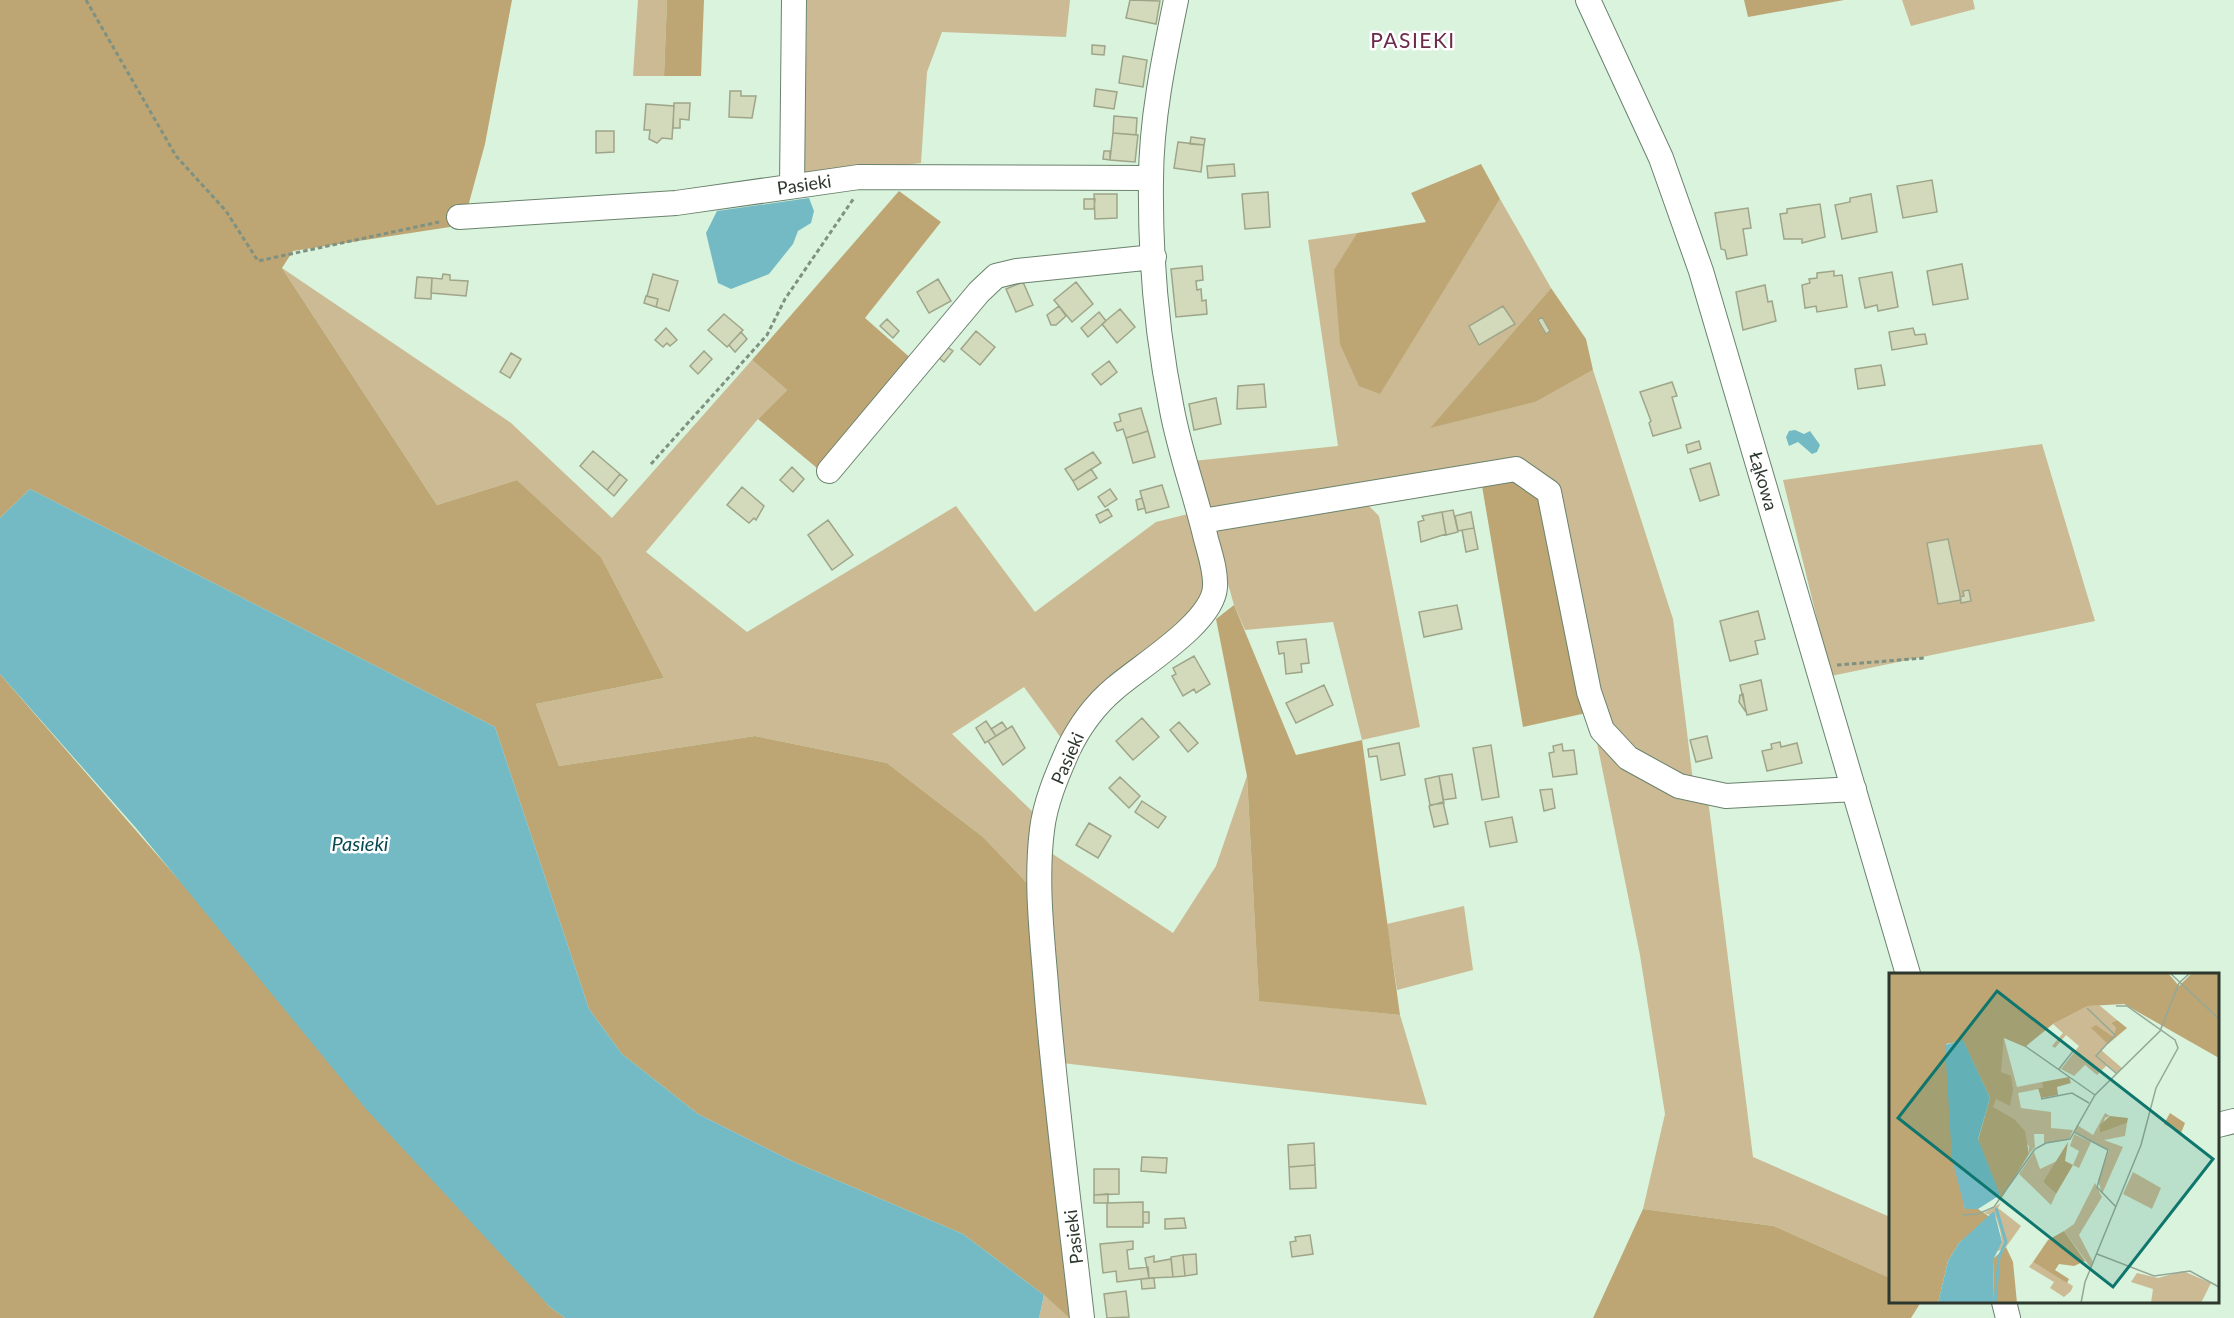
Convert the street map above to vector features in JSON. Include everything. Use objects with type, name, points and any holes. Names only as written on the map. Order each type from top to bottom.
[{"type":"street","points":[[792,186],[794,0]]},
{"type":"street","name":"Pasieki","points":[[1083,1318],[1053,1071],[1043,948],[1040,851],[1042,828],[1048,802],[1068,750],[1085,720],[1113,690],[1197,621],[1210,604],[1215,588],[1202,521],[1172,412],[1162,352],[1154,257],[1151,178],[1158,107],[1176,0]]},
{"type":"street","name":"Łąkowa","points":[[1588,0],[1661,158],[1701,271],[1907,973]]},
{"type":"street","name":"Pasieki","points":[[459,217],[676,203],[864,177],[1151,178]]},
{"type":"street","points":[[829,471],[996,276],[1017,271],[1154,257]]},
{"type":"street","points":[[1202,521],[1516,469],[1549,492],[1589,692],[1602,730],[1628,758],[1679,786],[1726,796],[1854,789]]},
{"type":"street","points":[[2219,1125],[2234,1121]]},
{"type":"street","points":[[2004,1303],[2008,1318]]},
{"type":"path","points":[[86,0],[111,39],[176,156],[226,211],[258,261],[459,217]]},
{"type":"path","points":[[651,464],[766,335],[785,299],[853,200],[864,177]]},
{"type":"path","points":[[1817,666],[1924,658]]},
{"type":"shaded area","points":[[0,0],[512,0],[485,144],[463,225],[293,251],[282,268],[437,505],[517,480],[601,557],[664,678],[536,704],[559,766],[755,736],[887,763],[983,837],[1027,883],[1033,908],[1073,1318],[1069,1318],[1044,1295],[963,1234],[794,1162],[698,1114],[622,1054],[589,1009],[495,727],[30,489],[0,518]]},
{"type":"shaded area","points":[[638,0],[667,0],[664,76],[633,76]]},
{"type":"shaded area","points":[[667,0],[704,0],[701,76],[664,76]]},
{"type":"shaded area","points":[[807,0],[1070,0],[1066,37],[942,32],[927,72],[921,163],[804,177]]},
{"type":"shaded area","points":[[1744,0],[1844,0],[1748,17]]},
{"type":"shaded area","points":[[1902,0],[1973,0],[1975,9],[1911,26]]},
{"type":"shaded area","points":[[1481,164],[1500,199],[1380,394],[1359,386],[1340,344],[1334,270],[1357,233],[1426,222],[1411,193]]},
{"type":"shaded area","points":[[899,191],[941,222],[865,318],[914,361],[817,468],[758,419],[787,390],[752,360]]},
{"type":"shaded area","points":[[1500,199],[1551,288],[1431,427],[1534,402],[1593,370],[1673,619],[1693,781],[1621,743],[1601,705],[1519,463],[1209,514],[1193,461],[1338,446],[1308,240],[1357,233],[1334,271],[1457,268]]},
{"type":"shaded area","points":[[282,268],[511,423],[612,518],[752,360],[787,390],[758,419],[646,552],[747,632],[956,506],[1035,612],[1156,522],[1192,513],[1208,591],[1195,614],[1064,742],[1024,687],[952,734],[1033,812],[1033,841],[1027,883],[983,837],[887,763],[755,736],[559,766],[536,704],[664,678],[601,557],[517,480],[437,505]]},
{"type":"shaded area","points":[[1551,288],[1586,339],[1593,370],[1535,402],[1430,428]]},
{"type":"shaded area","points":[[2042,444],[2095,621],[1831,676],[1783,480]]},
{"type":"shaded area","points":[[1515,475],[1544,496],[1591,712],[1523,727],[1481,480]]},
{"type":"shaded area","points":[[1366,503],[1379,516],[1420,727],[1362,740],[1333,622],[1245,630],[1234,605],[1213,531]]},
{"type":"shaded area","points":[[1234,605],[1296,755],[1362,740],[1400,1015],[1259,1001],[1247,776],[1216,619]]},
{"type":"shaded area","points":[[0,674],[550,1307],[565,1318],[0,1318]]},
{"type":"shaded area","points":[[1596,738],[1708,799],[1753,1157],[1889,1217],[1889,1278],[1774,1226],[1643,1209],[1665,1114],[1640,955]]},
{"type":"shaded area","points":[[1247,776],[1259,1000],[1400,1015],[1427,1105],[1062,1063],[1045,849],[1173,933],[1216,866]]},
{"type":"shaded area","points":[[1464,906],[1473,970],[1397,990],[1387,924]]},
{"type":"shaded area","points":[[1643,1209],[1774,1226],[1889,1278],[1889,1303],[1920,1303],[1911,1318],[1593,1318]]},
{"type":"shaded area","points":[[1044,1295],[1069,1318],[1039,1318]]},
{"type":"water","points":[[809,198],[814,211],[811,223],[798,231],[793,244],[769,274],[731,289],[718,283],[706,233],[717,211]]},
{"type":"water","points":[[1795,430],[1804,434],[1810,431],[1820,445],[1817,452],[1812,454],[1798,442],[1789,446],[1786,437],[1789,431]]},
{"type":"water","name":"Pasieki","points":[[30,489],[495,727],[589,1009],[622,1054],[698,1114],[794,1162],[963,1234],[1044,1295],[1039,1318],[565,1318],[550,1307],[366,1109],[136,828],[0,674],[0,518]]},
{"type":"building","points":[[1130,0],[1160,1],[1156,24],[1126,18]]},
{"type":"building","points":[[1092,45],[1105,46],[1104,55],[1092,54]]},
{"type":"building","points":[[1123,56],[1147,60],[1143,87],[1119,83]]},
{"type":"building","points":[[1096,89],[1117,92],[1114,109],[1094,106]]},
{"type":"building","points":[[730,91],[741,91],[741,96],[756,96],[752,118],[729,117]]},
{"type":"building","points":[[674,103],[690,103],[689,120],[680,119],[680,128],[673,128]]},
{"type":"building","points":[[646,104],[674,106],[672,139],[662,138],[657,143],[649,139],[650,130],[644,130]]},
{"type":"building","points":[[1114,116],[1137,118],[1136,135],[1113,133]]},
{"type":"building","points":[[596,131],[614,131],[614,152],[596,153]]},
{"type":"building","points":[[1113,133],[1138,135],[1135,162],[1110,160]]},
{"type":"building","points":[[1191,137],[1205,139],[1204,145],[1190,144]]},
{"type":"building","points":[[1178,142],[1204,145],[1201,172],[1174,168]]},
{"type":"building","points":[[1104,151],[1110,151],[1110,160],[1103,159]]},
{"type":"building","points":[[1234,164],[1235,176],[1208,178],[1207,166]]},
{"type":"building","points":[[1932,180],[1937,212],[1903,218],[1897,186]]},
{"type":"building","points":[[1268,192],[1270,227],[1245,229],[1242,194]]},
{"type":"building","points":[[1094,194],[1117,194],[1117,218],[1095,219]]},
{"type":"building","points":[[1871,194],[1877,232],[1842,239],[1835,205],[1850,202],[1850,198]]},
{"type":"building","points":[[1084,199],[1095,199],[1094,209],[1084,209]]},
{"type":"building","points":[[1820,204],[1825,237],[1802,243],[1802,239],[1784,239],[1780,214],[1787,213],[1787,209]]},
{"type":"building","points":[[1748,208],[1751,228],[1743,229],[1747,255],[1727,259],[1725,250],[1721,249],[1715,213]]},
{"type":"building","points":[[1962,264],[1968,299],[1933,305],[1927,271]]},
{"type":"building","points":[[1202,266],[1203,280],[1196,281],[1197,290],[1201,289],[1202,301],[1206,300],[1207,314],[1176,317],[1171,269]]},
{"type":"building","points":[[1834,271],[1834,276],[1842,275],[1847,307],[1817,312],[1816,306],[1805,308],[1802,285],[1810,283],[1809,279],[1817,278],[1817,273]]},
{"type":"building","points":[[1892,272],[1898,307],[1878,311],[1877,305],[1865,308],[1859,278]]},
{"type":"building","points":[[443,274],[450,275],[450,280],[468,281],[466,296],[431,293],[432,278],[442,279]]},
{"type":"building","points":[[653,274],[678,281],[669,311],[656,307],[658,299],[647,296]]},
{"type":"building","points":[[417,277],[432,278],[431,299],[415,298]]},
{"type":"building","points":[[938,279],[951,301],[929,313],[917,292]]},
{"type":"building","points":[[1023,282],[1033,305],[1016,312],[1006,289]]},
{"type":"building","points":[[1076,282],[1093,304],[1072,322],[1054,300]]},
{"type":"building","points":[[1765,285],[1768,302],[1772,301],[1776,321],[1743,330],[1736,292]]},
{"type":"building","points":[[646,296],[658,299],[656,307],[644,303]]},
{"type":"building","points":[[1059,306],[1066,316],[1056,325],[1051,325],[1047,315]]},
{"type":"building","points":[[1503,306],[1515,324],[1479,345],[1469,326]]},
{"type":"building","points":[[1120,309],[1135,327],[1117,343],[1102,324]]},
{"type":"building","points":[[1099,312],[1106,321],[1088,337],[1081,328]]},
{"type":"building","points":[[724,314],[743,330],[727,347],[708,330]]},
{"type":"building","points":[[1542,317],[1550,331],[1546,334],[1538,320]]},
{"type":"building","points":[[887,319],[899,331],[893,338],[880,326]]},
{"type":"building","points":[[666,328],[677,340],[670,346],[667,343],[663,347],[655,340]]},
{"type":"building","points":[[1913,328],[1915,335],[1925,334],[1927,344],[1892,350],[1889,332]]},
{"type":"building","points":[[976,331],[995,347],[980,365],[961,349]]},
{"type":"building","points":[[741,332],[747,339],[735,352],[729,345]]},
{"type":"building","points":[[947,347],[953,351],[944,362],[938,357]]},
{"type":"building","points":[[704,351],[712,359],[698,374],[690,366]]},
{"type":"building","points":[[511,353],[521,359],[510,378],[500,372]]},
{"type":"building","points":[[1109,361],[1117,372],[1101,385],[1092,374]]},
{"type":"building","points":[[1881,365],[1885,385],[1858,389],[1855,369]]},
{"type":"building","points":[[1672,382],[1677,396],[1672,397],[1681,428],[1653,436],[1649,423],[1651,421],[1640,392]]},
{"type":"building","points":[[1264,384],[1266,407],[1237,409],[1238,386]]},
{"type":"building","points":[[1216,398],[1221,424],[1194,430],[1189,404]]},
{"type":"building","points":[[1141,408],[1148,431],[1126,438],[1123,429],[1117,431],[1114,423],[1121,421],[1119,414]]},
{"type":"building","points":[[1148,431],[1155,457],[1133,463],[1126,438]]},
{"type":"building","points":[[1699,441],[1701,449],[1688,453],[1686,445]]},
{"type":"building","points":[[593,451],[620,474],[607,490],[580,466]]},
{"type":"building","points":[[1093,452],[1101,463],[1073,481],[1065,469]]},
{"type":"building","points":[[1710,463],[1719,495],[1700,501],[1690,469]]},
{"type":"building","points":[[792,467],[804,479],[793,492],[780,480]]},
{"type":"building","points":[[1091,469],[1097,478],[1078,490],[1073,481]]},
{"type":"building","points":[[620,474],[627,480],[614,496],[607,490]]},
{"type":"building","points":[[1162,485],[1169,507],[1146,513],[1140,491]]},
{"type":"building","points":[[742,487],[764,506],[756,520],[754,518],[749,523],[727,505]]},
{"type":"building","points":[[1110,489],[1117,499],[1105,507],[1098,497]]},
{"type":"building","points":[[1142,498],[1145,508],[1138,510],[1136,500]]},
{"type":"building","points":[[1108,509],[1112,516],[1100,523],[1096,515]]},
{"type":"building","points":[[1453,510],[1458,532],[1446,535],[1442,512]]},
{"type":"building","points":[[1442,512],[1446,534],[1421,542],[1418,522],[1424,520],[1422,516]]},
{"type":"building","points":[[1471,512],[1474,528],[1458,531],[1455,516]]},
{"type":"building","points":[[828,520],[853,555],[832,570],[808,535]]},
{"type":"building","points":[[1474,528],[1478,549],[1466,552],[1462,530]]},
{"type":"building","points":[[1948,539],[1961,600],[1938,604],[1927,543]]},
{"type":"building","points":[[1969,590],[1971,601],[1961,603],[1960,597],[1964,596],[1963,591]]},
{"type":"building","points":[[1457,605],[1462,629],[1424,637],[1419,612]]},
{"type":"building","points":[[1758,611],[1765,639],[1755,641],[1758,654],[1730,661],[1720,621]]},
{"type":"building","points":[[1306,639],[1309,663],[1301,664],[1302,672],[1286,674],[1284,653],[1279,654],[1277,642]]},
{"type":"building","points":[[1194,656],[1210,684],[1196,693],[1194,689],[1183,696],[1172,676],[1176,674],[1173,668]]},
{"type":"building","points":[[1761,680],[1767,710],[1747,715],[1740,685]]},
{"type":"building","points":[[1324,685],[1333,705],[1296,723],[1286,703]]},
{"type":"building","points":[[1743,694],[1746,712],[1739,702],[1740,695]]},
{"type":"building","points":[[1142,718],[1159,737],[1133,760],[1116,741]]},
{"type":"building","points":[[986,721],[996,736],[985,743],[976,728]]},
{"type":"building","points":[[1002,722],[1007,729],[996,736],[991,729]]},
{"type":"building","points":[[1179,722],[1198,743],[1188,752],[1170,730]]},
{"type":"building","points":[[1012,726],[1025,748],[1003,765],[988,741]]},
{"type":"building","points":[[1707,736],[1712,758],[1696,762],[1690,740]]},
{"type":"building","points":[[1780,742],[1781,747],[1797,743],[1802,763],[1767,771],[1762,751],[1772,749],[1771,744]]},
{"type":"building","points":[[1399,743],[1405,775],[1381,780],[1377,756],[1369,757],[1368,749]]},
{"type":"building","points":[[1562,744],[1563,751],[1574,750],[1577,774],[1553,777],[1549,753],[1554,752],[1553,746]]},
{"type":"building","points":[[1491,745],[1499,797],[1482,800],[1473,748]]},
{"type":"building","points":[[1452,774],[1456,798],[1443,800],[1439,776]]},
{"type":"building","points":[[1439,776],[1444,803],[1430,805],[1425,779]]},
{"type":"building","points":[[1120,777],[1140,796],[1129,808],[1109,788]]},
{"type":"building","points":[[1552,789],[1555,808],[1544,811],[1540,790]]},
{"type":"building","points":[[1142,801],[1166,817],[1158,828],[1135,812]]},
{"type":"building","points":[[1443,802],[1448,824],[1434,827],[1429,806]]},
{"type":"building","points":[[1512,817],[1517,842],[1490,847],[1485,822]]},
{"type":"building","points":[[1089,823],[1111,836],[1098,858],[1076,845]]},
{"type":"building","points":[[1314,1143],[1315,1165],[1289,1167],[1288,1145]]},
{"type":"building","points":[[1142,1157],[1167,1158],[1166,1173],[1141,1171]]},
{"type":"building","points":[[1315,1165],[1316,1188],[1290,1189],[1289,1167]]},
{"type":"building","points":[[1094,1169],[1119,1169],[1119,1194],[1094,1195]]},
{"type":"building","points":[[1108,1194],[1108,1203],[1094,1203],[1094,1195]]},
{"type":"building","points":[[1143,1202],[1143,1227],[1107,1227],[1107,1203]]},
{"type":"building","points":[[1143,1212],[1149,1212],[1149,1223],[1143,1223]]},
{"type":"building","points":[[1184,1218],[1186,1228],[1165,1229],[1165,1219]]},
{"type":"building","points":[[1310,1235],[1313,1254],[1292,1257],[1290,1242],[1296,1241],[1295,1237]]},
{"type":"building","points":[[1133,1241],[1133,1249],[1127,1250],[1129,1269],[1148,1267],[1149,1278],[1117,1282],[1116,1271],[1103,1273],[1100,1244]]},
{"type":"building","points":[[1196,1254],[1197,1274],[1185,1276],[1183,1255]]},
{"type":"building","points":[[1183,1255],[1185,1276],[1173,1277],[1171,1257]]},
{"type":"building","points":[[1154,1256],[1154,1262],[1171,1259],[1173,1277],[1149,1278],[1145,1258]]},
{"type":"building","points":[[1154,1278],[1155,1288],[1142,1289],[1141,1279]]},
{"type":"building","points":[[1126,1291],[1129,1317],[1107,1318],[1104,1294]]},
{"type":"district","name":"PASIEKI","points":[[1413,39]]}]
